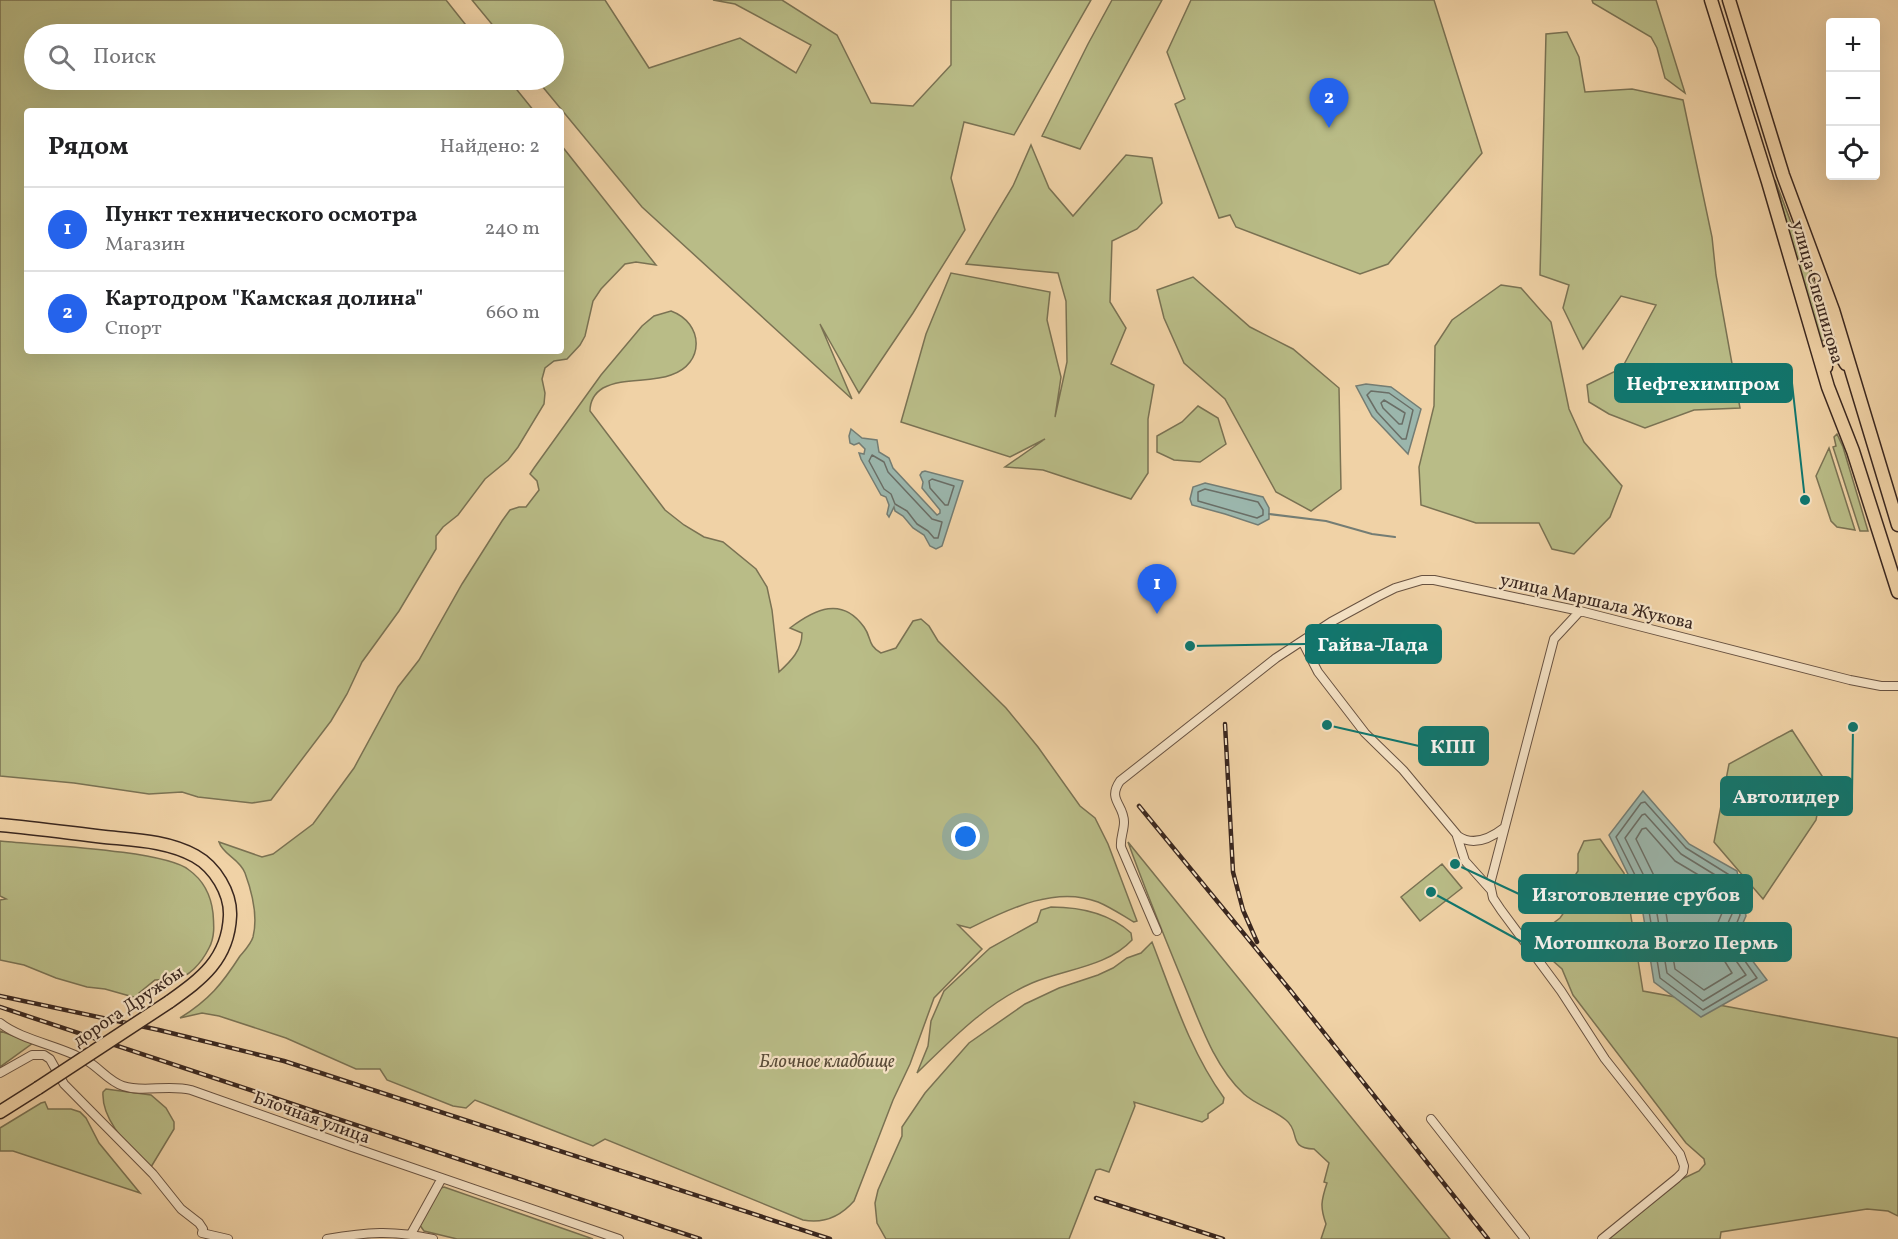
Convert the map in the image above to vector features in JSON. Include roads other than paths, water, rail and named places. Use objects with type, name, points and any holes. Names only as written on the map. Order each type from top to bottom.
[{"type":"main road","name":"улица Спешилова","points":[[1711,0],[1768,182],[1828,387],[1853,451],[1898,592]]},
{"type":"main road","name":"улица Спешилова","points":[[1729,0],[1783,175],[1833,310],[1898,525]]},
{"type":"main road","points":[[1828,387],[1826,353],[1830,350],[1839,353],[1855,381]]},
{"type":"main road","name":"дорога Дружбы","points":[[0,825],[161,844],[195,855],[211,869],[224,888],[230,909],[226,940],[218,958],[205,974],[169,1002],[0,1112]]},
{"type":"street","name":"улица Маршала Жукова","points":[[1157,931],[1121,847],[1120,838],[1124,821],[1114,795],[1115,788],[1120,781],[1276,658],[1331,622],[1395,588],[1422,580],[1434,580],[1580,610],[1850,680],[1881,687],[1898,685]]},
{"type":"street","points":[[1491,890],[1493,868],[1554,639],[1580,610]]},
{"type":"street","points":[[1302,641],[1318,672],[1365,733],[1410,778],[1455,832],[1466,840],[1478,841],[1492,837],[1505,827]]},
{"type":"street","points":[[1455,832],[1465,861],[1491,890],[1501,910],[1557,986],[1596,1046],[1680,1154],[1683,1161],[1683,1172],[1677,1178],[1602,1239]]},
{"type":"street","name":"Блочная улица","points":[[0,1023],[12,1031],[79,1056],[122,1086],[149,1088],[179,1086],[619,1239]]},
{"type":"street","points":[[0,1073],[32,1055],[44,1055],[54,1063],[64,1084],[153,1174],[181,1209],[199,1223],[202,1233],[228,1239]]},
{"type":"street","points":[[1431,1119],[1525,1239]]},
{"type":"street","points":[[411,1234],[442,1178]]},
{"type":"street","points":[[327,1239],[372,1232],[411,1234],[433,1239]]},
{"type":"water","points":[[1366,384],[1391,387],[1421,409],[1408,454],[1372,416],[1356,386]]},
{"type":"water","points":[[851,429],[862,438],[877,440],[879,452],[889,458],[893,468],[937,515],[940,510],[922,488],[923,482],[920,475],[922,472],[963,481],[942,546],[936,549],[930,546],[924,535],[913,528],[903,516],[895,511],[894,507],[889,517],[886,497],[881,495],[861,459],[859,453],[864,454],[865,449],[859,443],[854,445],[850,443]]},
{"type":"water","points":[[1205,483],[1263,497],[1269,508],[1269,519],[1258,525],[1192,505],[1190,499],[1193,487]]},
{"type":"water","points":[[1643,791],[1689,844],[1737,871],[1746,916],[1736,939],[1767,980],[1701,1017],[1654,982],[1641,901],[1609,835]]},
{"type":"waterway","points":[[1269,514],[1326,521],[1372,534],[1395,537]]},
{"type":"railway","points":[[1225,724],[1233,872],[1243,910],[1257,942]]},
{"type":"railway","points":[[1139,806],[1290,990],[1488,1239]]},
{"type":"railway","points":[[0,996],[159,1030],[284,1061],[830,1239]]},
{"type":"railway","points":[[0,1007],[700,1239]]},
{"type":"railway","points":[[1096,1198],[1223,1239]]},
{"type":"place","name":"Картодром \"Камская долина\"","points":[[1329,128]]},
{"type":"place","name":"Нефтехимпром","points":[[1805,500]]},
{"type":"place","name":"Пункт технического осмотра","points":[[1157,614]]},
{"type":"place","name":"Гайва-Лада","points":[[1190,646]]},
{"type":"place","name":"КПП","points":[[1327,725]]},
{"type":"place","name":"Автолидер","points":[[1853,727]]},
{"type":"place","name":"Изготовление срубов","points":[[1455,864]]},
{"type":"place","name":"Мотошкола Borzo Пермь","points":[[1431,892]]},
{"type":"park label","name":"Блочное кладбище","points":[[827,1061]]}]
